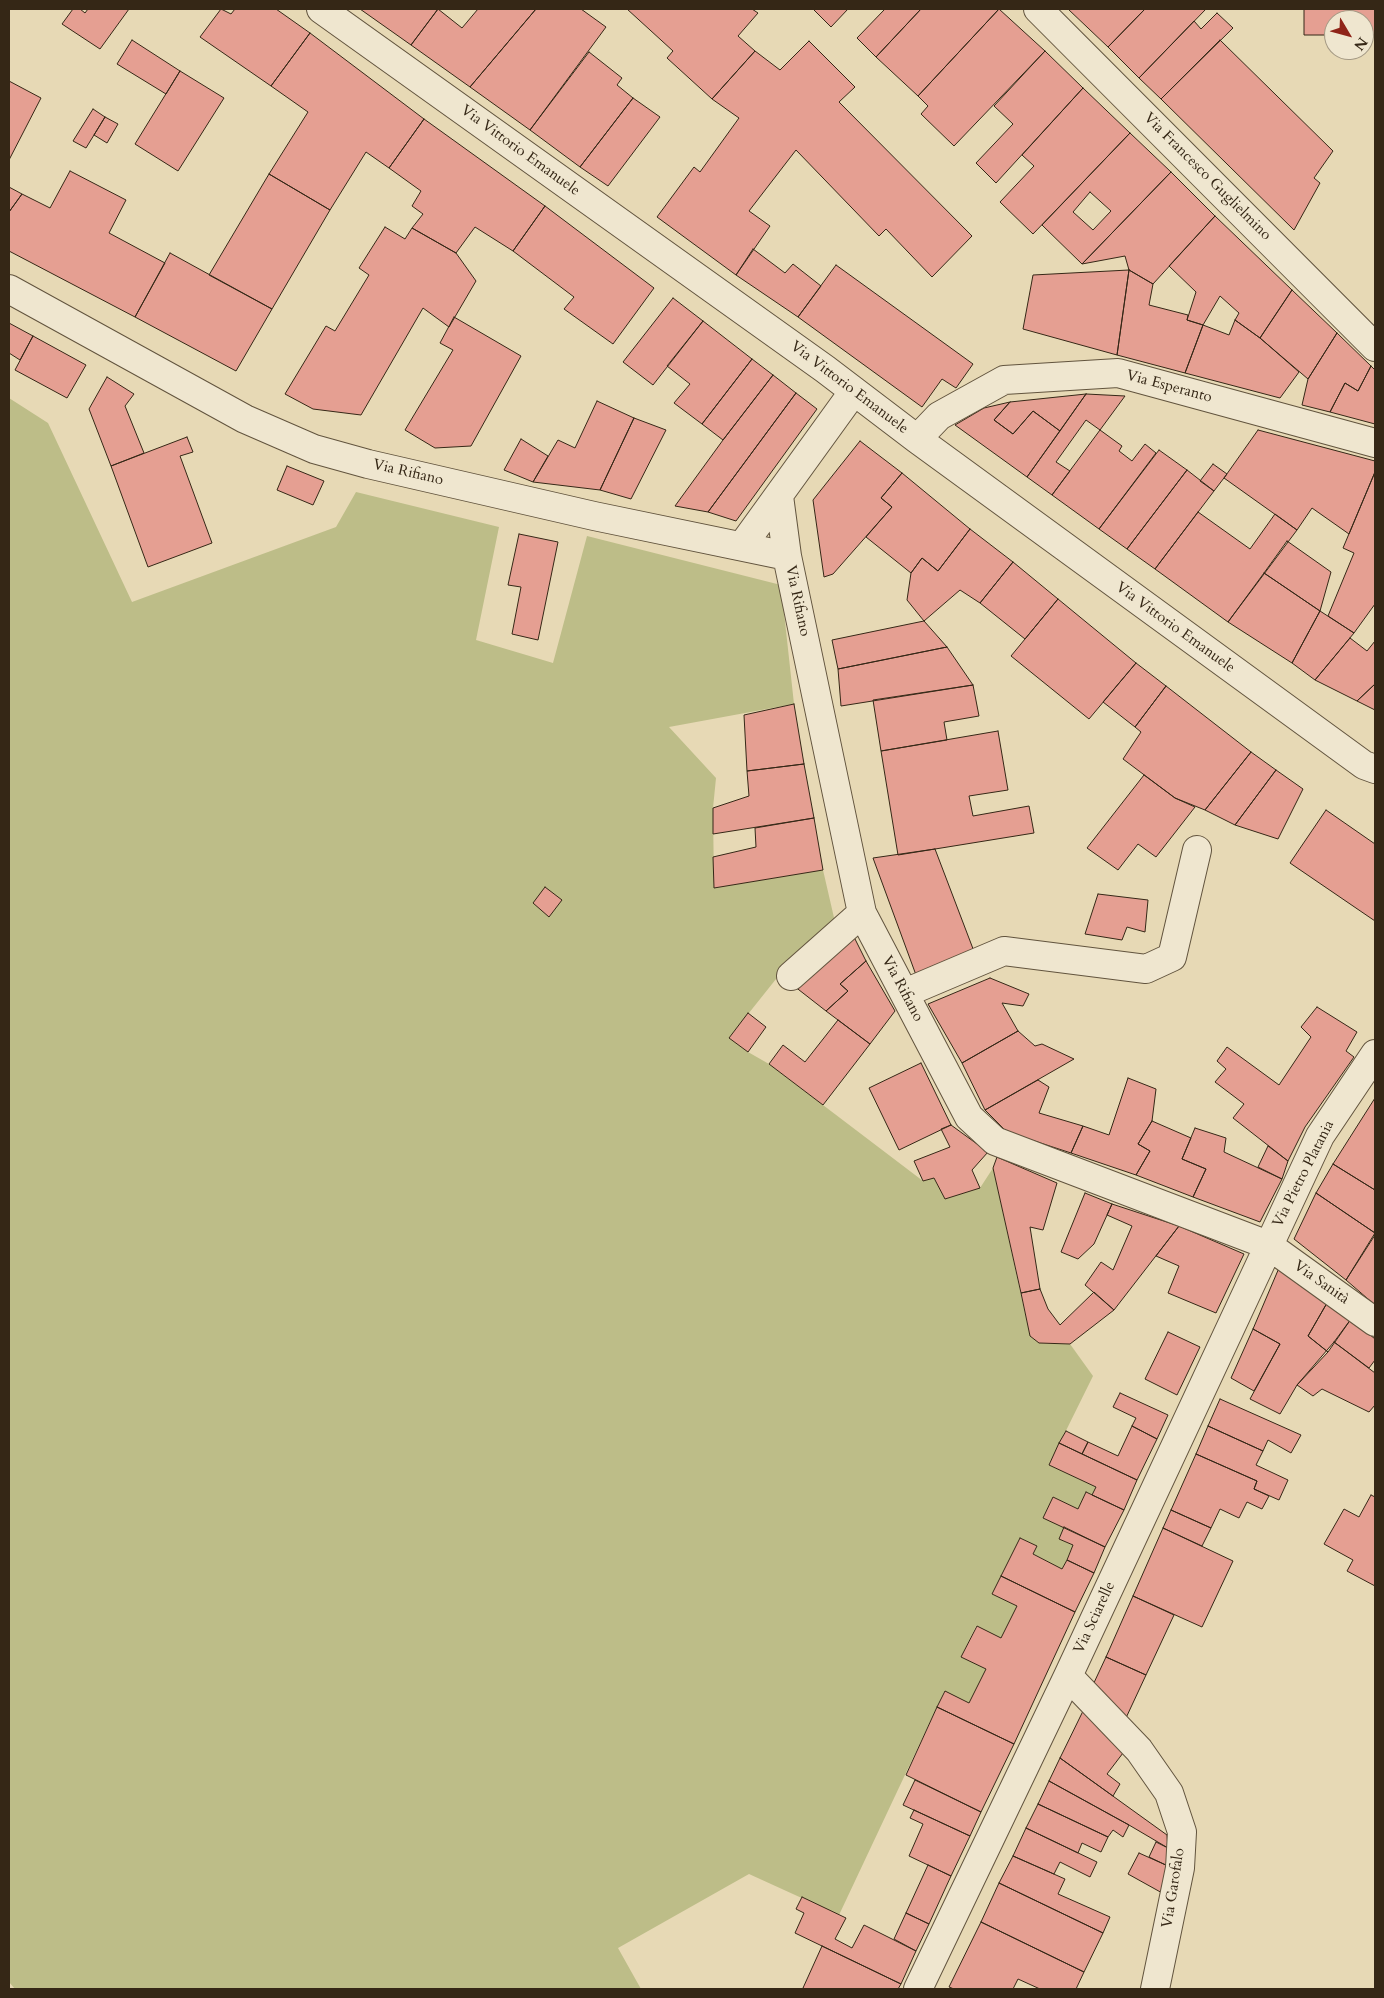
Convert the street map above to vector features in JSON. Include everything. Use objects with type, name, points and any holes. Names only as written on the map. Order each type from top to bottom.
[{"type":"street","name":"Via Vittorio Emanuele","points":[[323,9],[854,391],[1371,771]]},
{"type":"street","name":"Via Francesco Guglielmino","points":[[1038,9],[1375,347]]},
{"type":"street","name":"Via Rifiano","points":[[9,289],[245,419],[314,449],[368,464],[584,514],[787,556],[862,913],[969,1117],[995,1141],[1268,1245]]},
{"type":"street","name":"Via Esperanto","points":[[917,439],[939,416],[1004,380],[1118,373],[1375,443]]},
{"type":"street","points":[[742,546],[854,391]]},
{"type":"street","points":[[779,496],[787,556]]},
{"type":"street","points":[[905,993],[1004,951],[1146,969],[1172,957],[1197,850]]},
{"type":"street","points":[[791,976],[862,913]]},
{"type":"street","name":"Via Pietro Platania","points":[[1268,1245],[1320,1136],[1375,1054]]},
{"type":"street","name":"Via Sanità","points":[[1268,1245],[1375,1322]]},
{"type":"street","name":"Via Sciarelle","points":[[918,1989],[1068,1676],[1268,1245]]},
{"type":"street","name":"Via Garofalo","points":[[1068,1676],[1140,1750],[1169,1793],[1182,1832],[1180,1868],[1155,1989]]},
{"type":"green space","points":[[9,398],[48,423],[132,602],[336,527],[356,492],[499,527],[476,640],[553,663],[587,536],[781,585],[794,704],[669,727],[716,778],[713,808],[714,888],[823,870],[835,922],[784,969],[729,1038],[769,1064],[923,1181],[934,1178],[945,1199],[980,1188],[993,1168],[1030,1336],[1039,1343],[1070,1344],[1093,1376],[1049,1465],[1096,1487],[1092,1495],[1086,1492],[1078,1509],[1053,1497],[1043,1518],[1064,1527],[1059,1539],[1073,1545],[1067,1560],[1062,1569],[1033,1554],[1037,1546],[1020,1538],[992,1594],[1017,1606],[1001,1638],[976,1626],[961,1657],[986,1669],[969,1703],[944,1692],[839,1915],[749,1874],[618,1948],[641,1989],[15,1989],[9,1982]]},
{"type":"building","points":[[73,9],[80,9],[85,13],[88,9],[129,9],[100,49],[62,24]]},
{"type":"building","points":[[221,9],[231,14],[235,9],[276,9],[310,33],[271,86],[200,37]]},
{"type":"building","points":[[360,9],[438,9],[411,45]]},
{"type":"building","points":[[438,9],[462,28],[478,9],[536,9],[470,87],[411,45]]},
{"type":"building","points":[[536,9],[581,9],[606,27],[530,130],[470,87]]},
{"type":"building","points":[[627,9],[752,9],[758,13],[738,36],[755,51],[712,99],[667,58],[673,51]]},
{"type":"building","points":[[813,9],[848,9],[831,27]]},
{"type":"building","points":[[885,9],[921,9],[876,57],[857,38]]},
{"type":"building","points":[[921,9],[999,9],[918,96],[876,57]]},
{"type":"building","points":[[999,9],[1045,51],[954,146],[921,114],[928,106],[918,96]]},
{"type":"building","points":[[1068,9],[1145,9],[1108,47]]},
{"type":"building","points":[[1145,9],[1206,9],[1139,78],[1108,47]]},
{"type":"building","points":[[1304,9],[1375,9],[1375,35],[1374,10],[1324,10],[1324,35],[1304,35]]},
{"type":"building","points":[[1217,13],[1233,28],[1161,99],[1139,78],[1194,21],[1201,29]]},
{"type":"building","points":[[310,33],[424,119],[389,168],[366,152],[330,210],[269,174],[308,112],[271,86]]},
{"type":"building","points":[[132,40],[180,71],[166,94],[117,64]]},
{"type":"building","points":[[1220,40],[1333,151],[1314,178],[1320,183],[1294,230],[1161,99]]},
{"type":"building","points":[[809,41],[855,87],[839,102],[972,236],[932,277],[886,229],[879,236],[796,150],[749,211],[770,226],[736,275],[657,217],[694,167],[700,172],[739,118],[712,99],[755,51],[780,70]]},
{"type":"building","points":[[1045,51],[1083,88],[996,183],[976,163],[1013,124],[994,106]]},
{"type":"building","points":[[589,52],[622,78],[617,85],[633,98],[580,167],[530,130]]},
{"type":"building","points":[[180,71],[224,98],[178,171],[135,144]]},
{"type":"building","points":[[9,81],[41,98],[9,160]]},
{"type":"building","points":[[1083,88],[1130,133],[1033,234],[1000,202],[1034,166],[1022,155]]},
{"type":"building","points":[[633,98],[660,117],[608,186],[580,167]]},
{"type":"building","points":[[93,109],[105,117],[86,148],[73,141]]},
{"type":"building","points":[[105,117],[118,124],[107,143],[94,135]]},
{"type":"building","points":[[424,119],[545,206],[513,251],[475,227],[456,253],[412,228],[423,214],[412,206],[421,191],[389,168]]},
{"type":"building","points":[[1130,133],[1171,172],[1082,264],[1042,225]],"holes":[[[1090,192],[1111,211],[1093,230],[1073,212]]]},
{"type":"building","points":[[70,171],[126,200],[109,233],[165,263],[135,317],[9,251],[9,212],[22,194],[50,208]]},
{"type":"building","points":[[1171,172],[1215,216],[1153,284],[1129,270],[1125,256],[1082,264]]},
{"type":"building","points":[[269,174],[330,210],[272,309],[209,275]]},
{"type":"building","points":[[9,187],[22,194],[9,212]]},
{"type":"building","points":[[545,206],[654,288],[613,344],[564,309],[574,297],[513,251]]},
{"type":"building","points":[[1215,216],[1292,290],[1260,338],[1235,320],[1239,313],[1220,296],[1203,325],[1187,320],[1196,292],[1169,266]]},
{"type":"building","points":[[385,227],[405,239],[412,228],[456,253],[476,281],[449,327],[423,308],[361,415],[313,409],[285,394],[326,326],[335,331],[369,275],[359,268]]},
{"type":"building","points":[[753,249],[785,273],[793,264],[821,286],[798,317],[736,275]]},
{"type":"building","points":[[170,253],[272,309],[236,371],[135,317]]},
{"type":"building","points":[[836,265],[973,364],[956,388],[942,379],[922,407],[798,317]]},
{"type":"building","points":[[1129,270],[1117,355],[1023,329],[1033,275]]},
{"type":"building","points":[[1129,270],[1153,284],[1149,305],[1188,315],[1187,320],[1203,325],[1185,373],[1117,355]]},
{"type":"building","points":[[1292,290],[1337,333],[1308,379],[1260,338]]},
{"type":"building","points":[[673,298],[703,321],[653,385],[623,362]]},
{"type":"building","points":[[454,317],[521,356],[471,446],[435,448],[405,430],[453,350],[440,343]]},
{"type":"building","points":[[1235,320],[1260,338],[1299,372],[1280,398],[1185,373],[1203,325],[1229,335]]},
{"type":"building","points":[[703,321],[752,359],[702,424],[674,403],[690,384],[667,366]]},
{"type":"building","points":[[9,323],[33,336],[20,360],[9,353]]},
{"type":"building","points":[[1337,333],[1371,366],[1358,391],[1345,383],[1330,412],[1302,405],[1308,379]]},
{"type":"building","points":[[33,336],[86,365],[67,398],[15,370]]},
{"type":"building","points":[[752,359],[773,375],[723,440],[702,424]]},
{"type":"building","points":[[1371,366],[1375,370],[1375,424],[1330,412],[1345,383],[1358,391]]},
{"type":"building","points":[[773,375],[796,393],[708,512],[675,506],[723,440]]},
{"type":"building","points":[[107,377],[134,394],[125,406],[144,453],[111,466],[89,409]]},
{"type":"building","points":[[796,393],[817,409],[736,521],[708,512]]},
{"type":"building","points":[[1086,394],[1060,431],[1033,411],[1013,434],[994,420],[1010,402]]},
{"type":"building","points":[[1086,394],[1125,396],[1100,430],[1086,420],[1056,462],[1070,471],[1052,495],[1027,477]]},
{"type":"building","points":[[597,401],[634,418],[600,490],[533,482],[558,440],[575,448]]},
{"type":"building","points":[[1010,402],[994,420],[1013,434],[1033,411],[1060,431],[1027,477],[955,425],[984,408]]},
{"type":"building","points":[[634,418],[666,430],[631,499],[600,490]]},
{"type":"building","points":[[1100,430],[1122,446],[1119,451],[1132,461],[1145,444],[1156,453],[1099,529],[1052,495]]},
{"type":"building","points":[[1258,430],[1375,461],[1375,472],[1349,534],[1312,508],[1297,530],[1224,478]]},
{"type":"building","points":[[187,437],[193,452],[180,456],[212,543],[148,567],[111,466]]},
{"type":"building","points":[[521,439],[548,456],[533,482],[504,470]]},
{"type":"building","points":[[860,441],[902,473],[881,498],[892,507],[833,574],[824,577],[813,500]]},
{"type":"building","points":[[1159,450],[1187,470],[1127,549],[1099,529]]},
{"type":"building","points":[[1213,464],[1227,474],[1214,491],[1200,481]]},
{"type":"building","points":[[287,466],[324,481],[313,505],[277,490]]},
{"type":"building","points":[[1187,470],[1214,491],[1155,569],[1127,549]]},
{"type":"building","points":[[1375,472],[1375,604],[1354,633],[1328,616],[1354,553],[1343,548]]},
{"type":"building","points":[[902,473],[970,529],[938,571],[922,558],[911,573],[866,537],[892,507],[881,498]]},
{"type":"building","points":[[1198,512],[1250,549],[1275,514],[1297,530],[1228,622],[1155,569]]},
{"type":"building","points":[[970,529],[1013,562],[980,603],[960,590],[924,621],[907,600],[911,573],[922,558],[938,571]]},
{"type":"building","points":[[519,534],[558,542],[538,640],[512,634],[521,587],[508,585]]},
{"type":"building","points":[[1287,541],[1331,572],[1320,611],[1264,573]]},
{"type":"building","points":[[1013,562],[1058,599],[1025,639],[980,603]]},
{"type":"building","points":[[1264,573],[1320,611],[1292,663],[1228,622]]},
{"type":"building","points":[[1058,599],[1136,663],[1089,719],[1011,656]]},
{"type":"building","points":[[1320,611],[1354,633],[1315,680],[1292,663]]},
{"type":"building","points":[[924,621],[947,647],[838,669],[832,640]]},
{"type":"building","points":[[1350,638],[1367,651],[1375,641],[1375,684],[1357,701],[1315,680]]},
{"type":"building","points":[[947,647],[973,685],[841,706],[838,669]]},
{"type":"building","points":[[1136,663],[1166,686],[1135,727],[1103,702]]},
{"type":"building","points":[[1375,684],[1375,710],[1357,701]]},
{"type":"building","points":[[973,685],[979,716],[944,722],[947,740],[881,751],[873,700]]},
{"type":"building","points":[[1166,686],[1251,752],[1205,810],[1175,798],[1123,759],[1141,732],[1135,727]]},
{"type":"building","points":[[794,704],[804,764],[747,771],[744,715]]},
{"type":"building","points":[[998,731],[1008,790],[969,796],[973,816],[1029,806],[1034,833],[898,855],[881,751]]},
{"type":"building","points":[[1251,752],[1276,770],[1235,825],[1205,810]]},
{"type":"building","points":[[804,764],[814,818],[713,834],[713,808],[749,796],[747,771]]},
{"type":"building","points":[[1276,770],[1303,789],[1278,839],[1235,825]]},
{"type":"building","points":[[1144,775],[1175,798],[1195,807],[1156,857],[1138,844],[1118,870],[1087,848]]},
{"type":"building","points":[[1326,810],[1375,844],[1375,921],[1290,863]]},
{"type":"building","points":[[814,818],[823,870],[714,888],[713,857],[756,847],[755,828]]},
{"type":"building","points":[[935,849],[975,954],[916,975],[873,858]]},
{"type":"building","points":[[545,887],[562,900],[549,917],[533,903]]},
{"type":"building","points":[[1098,894],[1148,900],[1145,932],[1127,927],[1122,940],[1085,934]]},
{"type":"building","points":[[853,935],[866,961],[840,984],[848,991],[826,1011],[794,986]]},
{"type":"building","points":[[866,961],[895,1011],[870,1044],[826,1011],[848,991],[840,984]]},
{"type":"building","points":[[990,978],[1029,994],[1023,1006],[1002,1003],[1018,1031],[962,1063],[928,1004]]},
{"type":"building","points":[[1317,1007],[1357,1032],[1346,1051],[1354,1057],[1305,1127],[1288,1161],[1233,1118],[1244,1104],[1215,1082],[1226,1069],[1217,1061],[1227,1047],[1279,1085],[1311,1037],[1301,1027]]},
{"type":"building","points":[[748,1013],[766,1027],[748,1052],[729,1038]]},
{"type":"building","points":[[838,1020],[870,1044],[823,1105],[769,1064],[783,1045],[805,1062]]},
{"type":"building","points":[[1018,1031],[1035,1046],[1042,1044],[1074,1059],[985,1110],[962,1063]]},
{"type":"building","points":[[921,1063],[951,1125],[899,1150],[869,1088]]},
{"type":"building","points":[[1128,1078],[1156,1089],[1152,1121],[1138,1144],[1150,1151],[1136,1175],[1071,1153],[1083,1126],[1109,1135]]},
{"type":"building","points":[[1038,1080],[1049,1087],[1039,1113],[1083,1126],[1071,1153],[1007,1132],[985,1110]]},
{"type":"building","points":[[1375,1098],[1375,1190],[1333,1164]]},
{"type":"building","points":[[1152,1121],[1191,1138],[1182,1159],[1206,1169],[1193,1197],[1136,1175],[1150,1151],[1138,1144]]},
{"type":"building","points":[[951,1125],[988,1152],[972,1170],[980,1188],[945,1199],[934,1178],[923,1181],[914,1161],[950,1147],[941,1129]]},
{"type":"building","points":[[1195,1128],[1226,1138],[1224,1152],[1282,1179],[1260,1222],[1193,1197],[1206,1169],[1182,1159]]},
{"type":"building","points":[[1268,1146],[1288,1161],[1282,1179],[1258,1167]]},
{"type":"building","points":[[997,1157],[1057,1183],[1043,1230],[1030,1227],[1040,1289],[1021,1293],[993,1168]]},
{"type":"building","points":[[1333,1164],[1375,1190],[1375,1233],[1316,1193]]},
{"type":"building","points":[[1085,1193],[1112,1204],[1094,1244],[1078,1259],[1061,1252]]},
{"type":"building","points":[[1316,1193],[1375,1233],[1346,1280],[1294,1239]]},
{"type":"building","points":[[1112,1204],[1179,1226],[1114,1310],[1085,1285],[1101,1262],[1113,1270],[1132,1226],[1107,1215]]},
{"type":"building","points":[[1179,1226],[1244,1254],[1216,1313],[1168,1293],[1179,1266],[1156,1256]]},
{"type":"building","points":[[1375,1235],[1375,1305],[1346,1280]]},
{"type":"building","points":[[1279,1268],[1327,1303],[1308,1336],[1328,1352],[1297,1385],[1280,1414],[1250,1399],[1280,1344],[1253,1329]]},
{"type":"building","points":[[1040,1289],[1048,1309],[1060,1325],[1094,1292],[1114,1310],[1070,1344],[1039,1343],[1030,1336],[1021,1293]]},
{"type":"building","points":[[1327,1303],[1351,1319],[1328,1352],[1308,1336]]},
{"type":"building","points":[[1351,1319],[1375,1339],[1375,1360],[1369,1368],[1334,1342]]},
{"type":"building","points":[[1253,1329],[1280,1344],[1254,1391],[1231,1378]]},
{"type":"building","points":[[1168,1332],[1200,1347],[1177,1395],[1145,1379]]},
{"type":"building","points":[[1334,1342],[1375,1373],[1375,1405],[1369,1412],[1322,1389],[1313,1396],[1297,1385]]},
{"type":"building","points":[[1120,1393],[1168,1415],[1157,1439],[1132,1426],[1136,1418],[1113,1407]]},
{"type":"building","points":[[1220,1399],[1301,1435],[1291,1453],[1268,1440],[1263,1451],[1208,1426]]},
{"type":"building","points":[[1132,1426],[1157,1439],[1137,1480],[1082,1454],[1088,1442],[1118,1456]]},
{"type":"building","points":[[1208,1426],[1263,1451],[1256,1465],[1288,1480],[1279,1500],[1254,1489],[1257,1481],[1196,1454]]},
{"type":"building","points":[[1066,1431],[1088,1442],[1082,1454],[1059,1443]]},
{"type":"building","points":[[1059,1443],[1137,1480],[1124,1510],[1092,1495],[1096,1487],[1049,1465]]},
{"type":"building","points":[[1196,1454],[1257,1481],[1254,1489],[1269,1496],[1262,1509],[1247,1502],[1239,1518],[1220,1509],[1211,1528],[1171,1510]]},
{"type":"building","points":[[1086,1492],[1124,1510],[1105,1547],[1043,1518],[1053,1497],[1078,1509]]},
{"type":"building","points":[[1371,1495],[1375,1497],[1375,1586],[1347,1571],[1353,1560],[1324,1544],[1344,1509],[1359,1517]]},
{"type":"building","points":[[1171,1510],[1211,1528],[1202,1546],[1163,1528]]},
{"type":"building","points":[[1064,1527],[1105,1547],[1094,1573],[1067,1560],[1073,1545],[1059,1539]]},
{"type":"building","points":[[1163,1528],[1233,1561],[1202,1627],[1133,1596]]},
{"type":"building","points":[[1020,1538],[1037,1546],[1033,1554],[1062,1569],[1067,1560],[1094,1573],[1075,1612],[1001,1576]]},
{"type":"building","points":[[1001,1576],[1075,1612],[1014,1744],[937,1707],[945,1691],[969,1703],[986,1669],[961,1657],[977,1626],[1001,1638],[1017,1606],[992,1594]]},
{"type":"building","points":[[1133,1596],[1174,1615],[1146,1675],[1106,1657]]},
{"type":"building","points":[[1106,1657],[1146,1675],[1125,1720],[1092,1687]]},
{"type":"building","points":[[937,1707],[1014,1744],[981,1812],[906,1775]]},
{"type":"building","points":[[1084,1709],[1123,1753],[1107,1774],[1120,1784],[1113,1796],[1060,1758]]},
{"type":"building","points":[[1060,1758],[1167,1835],[1168,1848],[1049,1781]]},
{"type":"building","points":[[915,1780],[981,1812],[970,1836],[903,1805]]},
{"type":"building","points":[[1049,1781],[1129,1825],[1123,1837],[1113,1830],[1108,1837],[1038,1804]]},
{"type":"building","points":[[1038,1804],[1108,1837],[1101,1852],[1082,1843],[1078,1853],[1026,1828]]},
{"type":"building","points":[[914,1810],[970,1836],[951,1876],[909,1856],[923,1824],[910,1818]]},
{"type":"building","points":[[1026,1828],[1097,1862],[1090,1877],[1060,1862],[1054,1874],[1013,1856]]},
{"type":"building","points":[[1156,1842],[1168,1848],[1168,1866],[1149,1857]]},
{"type":"building","points":[[1139,1853],[1168,1866],[1164,1894],[1128,1874]]},
{"type":"building","points":[[1013,1856],[1065,1879],[1058,1894],[1110,1917],[1103,1933],[999,1883]]},
{"type":"building","points":[[928,1865],[951,1876],[929,1924],[906,1913]]},
{"type":"building","points":[[999,1883],[1103,1933],[1084,1972],[981,1922]]},
{"type":"building","points":[[802,1897],[846,1918],[835,1939],[852,1948],[864,1925],[916,1951],[901,1984],[795,1933],[804,1913],[796,1909]]},
{"type":"building","points":[[906,1913],[929,1924],[916,1951],[894,1939]]},
{"type":"building","points":[[981,1922],[1084,1972],[1076,1989],[1040,1989],[1018,1979],[1013,1989],[954,1989],[949,1987]]},
{"type":"building","points":[[822,1946],[901,1984],[898,1989],[803,1988]]}]
